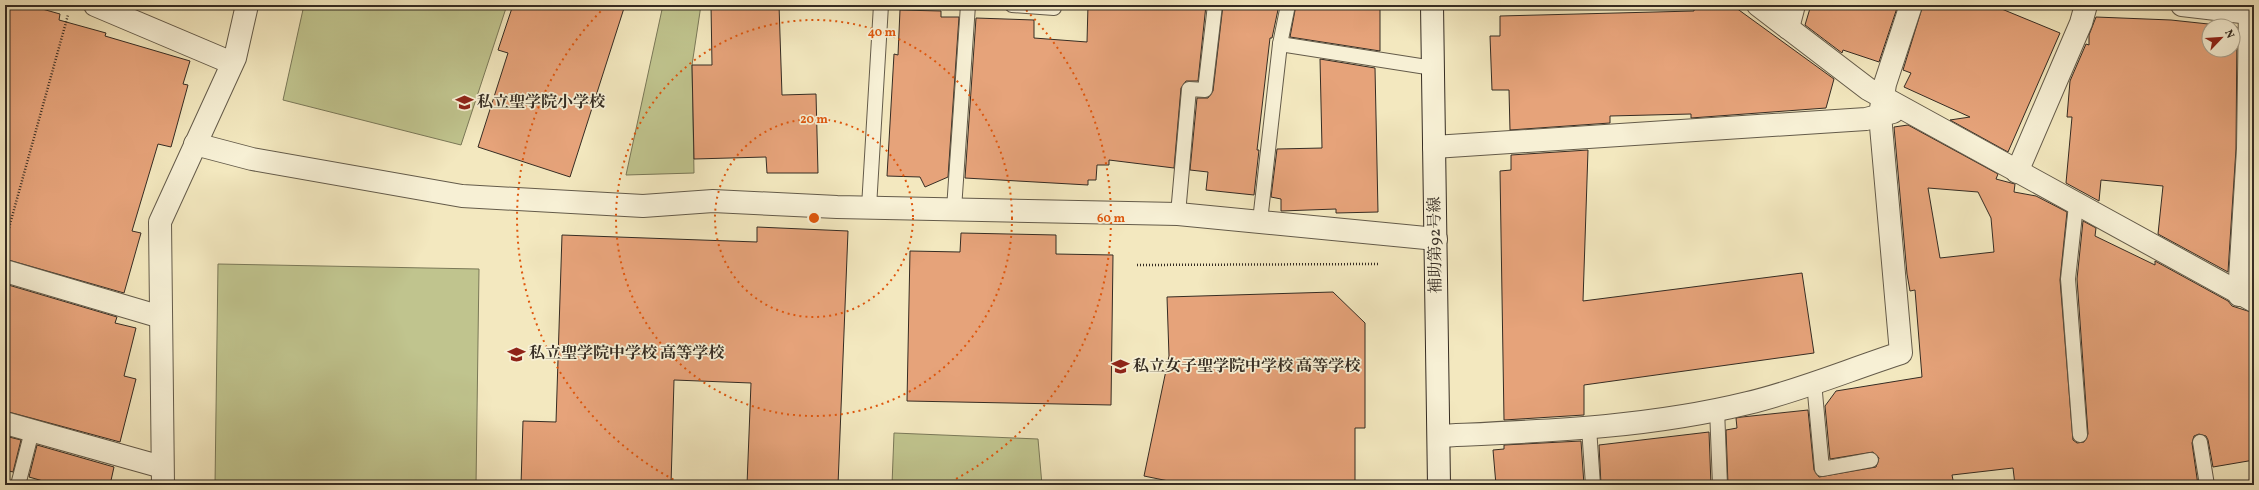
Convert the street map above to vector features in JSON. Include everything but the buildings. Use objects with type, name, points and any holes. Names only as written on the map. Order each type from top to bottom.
[{"type":"street","points":[[95,5],[232,63]]},
{"type":"street","points":[[5,423],[162,476],[160,222],[232,63],[247,5]]},
{"type":"street","name":"補助第92号線","points":[[1432,5],[1439,485]]},
{"type":"street","points":[[1758,5],[1868,89],[1881,106]]},
{"type":"street","points":[[1788,28],[1794,5]]},
{"type":"street","points":[[1439,436],[1636,424],[1749,403],[1901,353],[1881,106],[1885,84],[1911,5]]},
{"type":"street","points":[[2017,172],[2081,23],[2086,5]]},
{"type":"street","points":[[1434,147],[1858,119],[1881,106],[1906,110],[2246,298],[2251,149],[2251,10],[2182,5]]},
{"type":"street","points":[[196,144],[252,159],[462,196],[643,206],[713,201],[869,207],[1178,214],[1436,239]]},
{"type":"street","points":[[5,271],[161,317]]},
{"type":"lane","points":[[869,207],[881,5]]},
{"type":"lane","points":[[954,209],[968,5]]},
{"type":"lane","points":[[1012,5],[1054,8]]},
{"type":"lane","points":[[1178,214],[1189,89],[1205,90],[1215,5]]},
{"type":"lane","points":[[1260,221],[1280,44],[1288,5]]},
{"type":"lane","points":[[1280,44],[1433,68]]},
{"type":"lane","points":[[2076,205],[2068,279],[2080,435]]},
{"type":"lane","points":[[1814,382],[1822,469],[1870,460]]},
{"type":"lane","points":[[1717,409],[1720,485]]},
{"type":"lane","points":[[1589,428],[1593,485]]},
{"type":"lane","points":[[18,485],[32,431]]},
{"type":"lane","points":[[2200,442],[2207,485]]},
{"type":"path","points":[[5,242],[68,13]]},
{"type":"path","points":[[1137,265],[1381,264]]},
{"type":"green space","points":[[304,5],[507,5],[461,145],[283,100]]},
{"type":"green space","points":[[663,5],[701,5],[692,65],[694,173],[626,175]]},
{"type":"green space","points":[[218,264],[479,269],[476,485],[215,485]]},
{"type":"green space","points":[[894,433],[1038,439],[1042,485],[892,485]]},
{"type":"place","name":"私立聖学院小学校","points":[[464,103]]},
{"type":"place","name":"私立聖学院中学校 高等学校","points":[[516,354]]},
{"type":"place","name":"私立女子聖学院中学校 高等学校","points":[[1120,367]]}]
